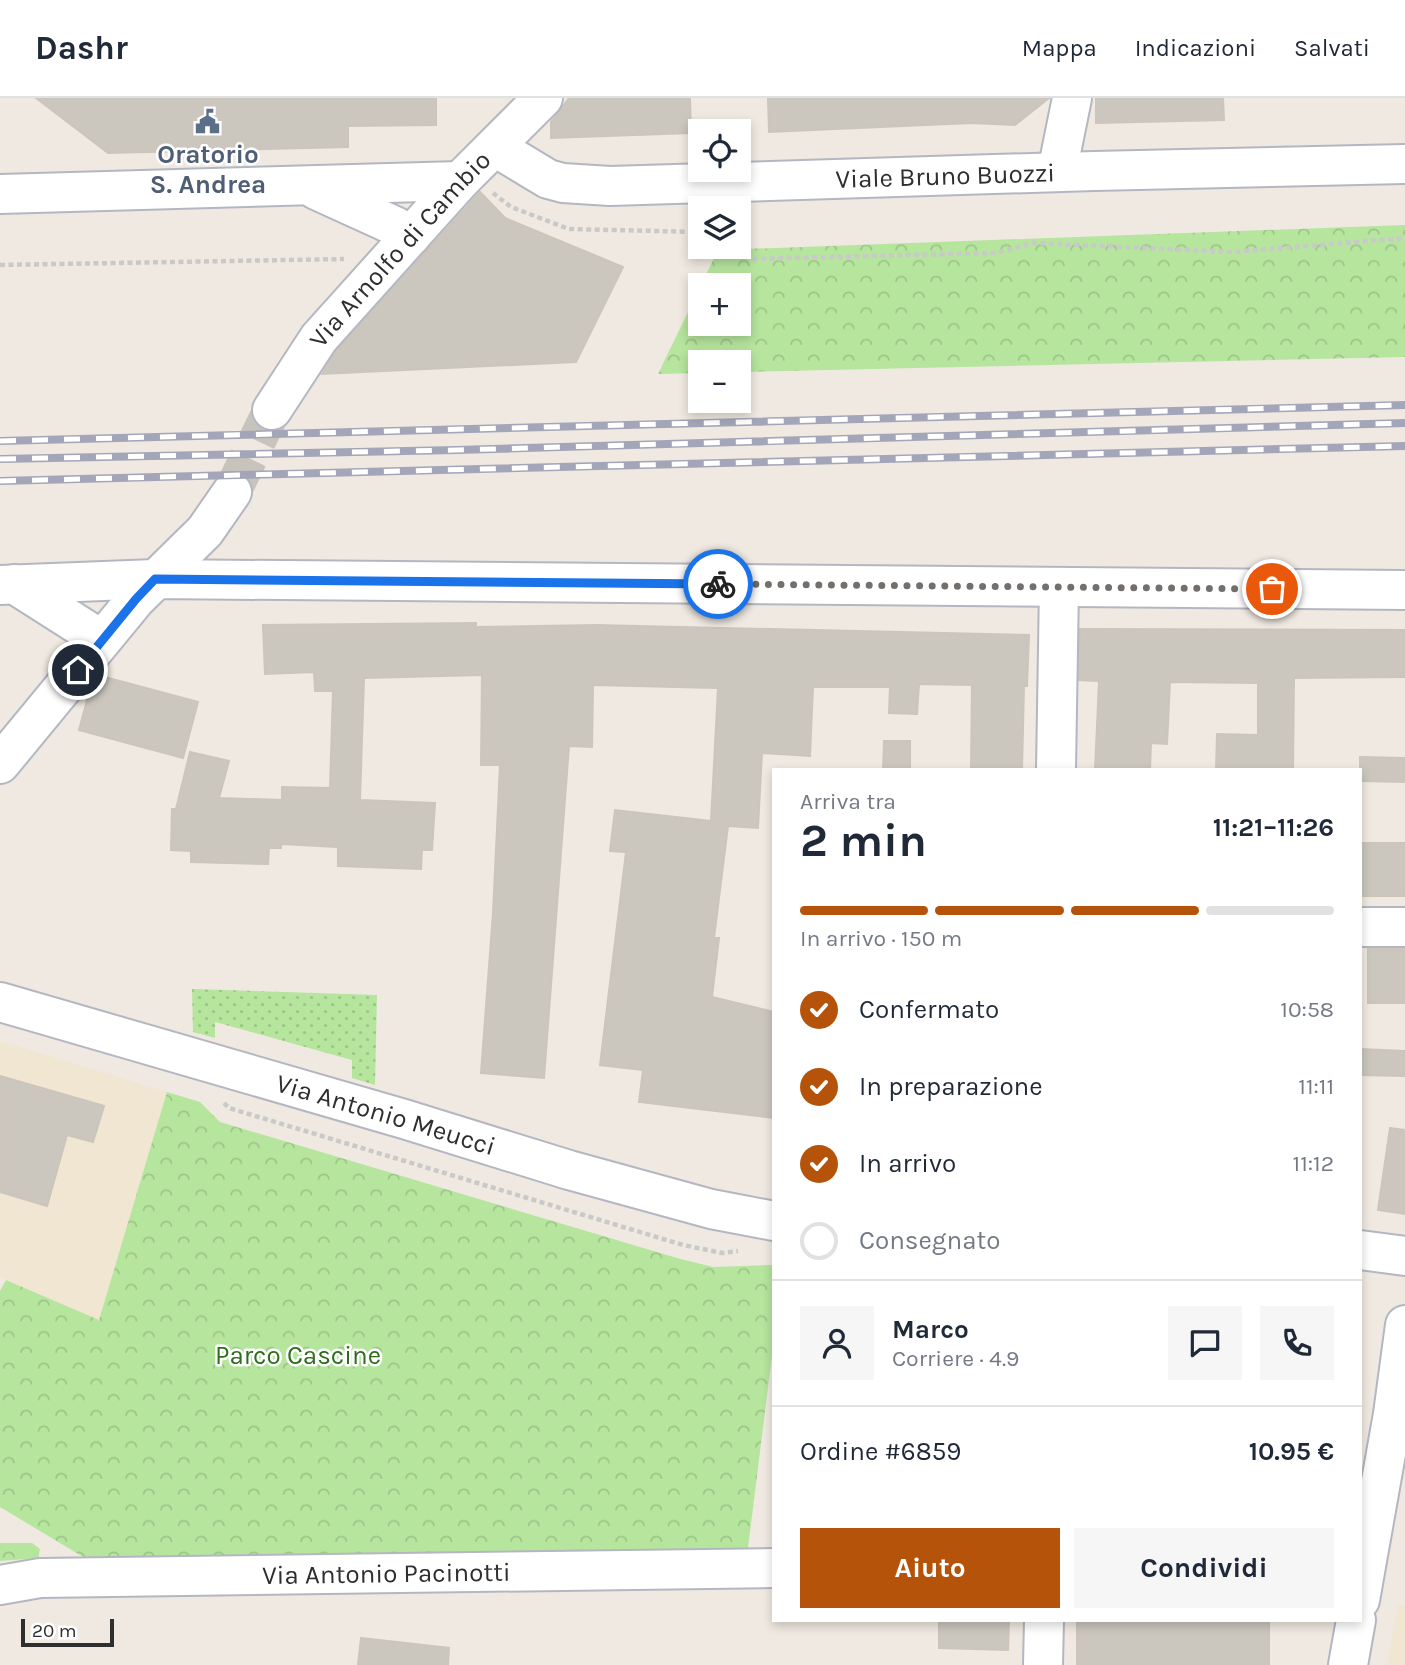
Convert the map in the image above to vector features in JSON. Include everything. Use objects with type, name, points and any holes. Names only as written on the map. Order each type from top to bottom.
[{"type":"street","name":"Via Arnolfo di Cambio","points":[[272,410],[319,338],[460,181],[543,98]]},
{"type":"street","points":[[1057,172],[1072,98]]},
{"type":"street","name":"Viale Bruno Buozzi","points":[[495,147],[548,179],[563,183],[610,186],[1405,164]]},
{"type":"street","points":[[0,194],[460,181]]},
{"type":"street","points":[[307,186],[411,236]]},
{"type":"street","points":[[0,764],[155,579],[205,531],[232,492]]},
{"type":"street","points":[[7,584],[155,579],[1405,590]]},
{"type":"street","points":[[7,584],[102,640]]},
{"type":"street","points":[[1056,768],[1059,587]]},
{"type":"street","points":[[1362,927],[1405,927]]},
{"type":"street","name":"Via Antonio Meucci","points":[[0,1002],[404,1119],[569,1170],[711,1209],[772,1221]]},
{"type":"street","points":[[1362,1250],[1405,1256]]},
{"type":"street","points":[[1362,1591],[1399,1415],[1405,1325]]},
{"type":"street","name":"Via Antonio Pacinotti","points":[[0,1586],[40,1578],[772,1568]]},
{"type":"street","points":[[1044,1622],[1044,1665]]},
{"type":"street","points":[[1348,1665],[1356,1622]]},
{"type":"path","points":[[751,258],[996,253],[1033,243],[1233,252],[1405,238]]},
{"type":"path","points":[[0,265],[349,259]]},
{"type":"shaded area","points":[[0,1041],[167,1092],[99,1321],[0,1277]]},
{"type":"shaded area","points":[[1398,1605],[1405,1606],[1405,1665],[1387,1665]]},
{"type":"green space","points":[[1405,225],[1405,357],[751,372],[751,350],[688,350],[688,373],[658,374],[688,312],[688,336],[751,336],[751,273],[707,273],[714,259],[751,259],[751,249]]},
{"type":"green space","points":[[192,989],[377,995],[375,1085],[352,1078],[352,1060],[215,1022],[215,1038],[193,1032]]},
{"type":"green space","name":"Parco Cascine","points":[[167,1092],[200,1102],[220,1122],[677,1258],[713,1267],[772,1265],[772,1355],[748,1548],[85,1558],[0,1507],[0,1291],[6,1280],[99,1320]]},
{"type":"green space","points":[[0,1543],[32,1543],[40,1549],[38,1558],[0,1561]]},
{"type":"building","name":"Oratorio S. Andrea","points":[[36,98],[436,98],[436,125],[348,126],[348,147],[108,153]]},
{"type":"building","points":[[569,98],[690,98],[688,133],[551,138],[551,122]]},
{"type":"building","points":[[768,98],[1049,98],[1015,125],[971,123],[769,132]]},
{"type":"building","points":[[1096,98],[1223,98],[1224,120],[1096,123]]},
{"type":"building","points":[[480,192],[505,218],[623,267],[576,362],[322,374],[336,351]]},
{"type":"building","points":[[476,623],[476,627],[596,625],[1029,635],[1027,686],[1024,686],[1022,768],[971,768],[972,685],[919,684],[917,714],[889,713],[890,687],[813,687],[810,756],[762,753],[758,828],[728,826],[714,938],[719,938],[712,997],[772,1012],[772,1118],[639,1102],[643,1070],[600,1065],[626,852],[610,851],[615,810],[711,821],[718,688],[593,685],[592,747],[569,746],[544,1078],[481,1073],[493,913],[500,765],[481,765],[482,675],[364,678],[360,800],[435,803],[432,850],[422,850],[421,869],[338,866],[338,847],[281,844],[281,848],[269,848],[268,864],[191,862],[191,851],[171,850],[172,809],[176,809],[190,752],[229,761],[219,798],[282,800],[282,787],[330,788],[333,691],[315,691],[314,672],[265,674],[263,625]]},
{"type":"building","points":[[1080,629],[1405,630],[1405,677],[1294,678],[1293,768],[1216,768],[1217,734],[1258,735],[1258,683],[1170,682],[1167,744],[1151,743],[1150,768],[1095,768],[1099,681],[1079,680]]},
{"type":"building","points":[[101,676],[198,702],[183,758],[79,730],[90,689]]},
{"type":"building","points":[[884,741],[910,741],[910,768],[883,768]]},
{"type":"building","points":[[1360,757],[1405,758],[1405,782],[1362,781]]},
{"type":"building","points":[[1362,843],[1405,843],[1405,896],[1362,896]]},
{"type":"building","points":[[1368,949],[1405,949],[1405,1003],[1368,1003]]},
{"type":"building","points":[[1362,1049],[1405,1051],[1405,1076],[1362,1075]]},
{"type":"building","points":[[0,1076],[104,1106],[93,1142],[67,1135],[47,1206],[0,1192]]},
{"type":"building","points":[[1390,1128],[1405,1130],[1405,1214],[1378,1210]]},
{"type":"building","points":[[939,1622],[1009,1622],[1008,1650],[939,1648]]},
{"type":"building","points":[[1077,1622],[1269,1622],[1269,1665],[1077,1665]]},
{"type":"building","points":[[361,1638],[449,1648],[448,1665],[358,1665]]},
{"type":"tunnel","points":[[232,492],[272,410]]},
{"type":"railway","points":[[0,441],[1405,405]]},
{"type":"railway","points":[[0,459],[457,450],[1405,423]]},
{"type":"railway","points":[[0,481],[1405,446]]},
{"type":"way so far","points":[[718,584],[1272,589]]},
{"type":"place","name":"Oratorio S. Andrea","points":[[208,122]]},
{"type":"route","points":[[78,670],[155,579],[718,584]]}]
